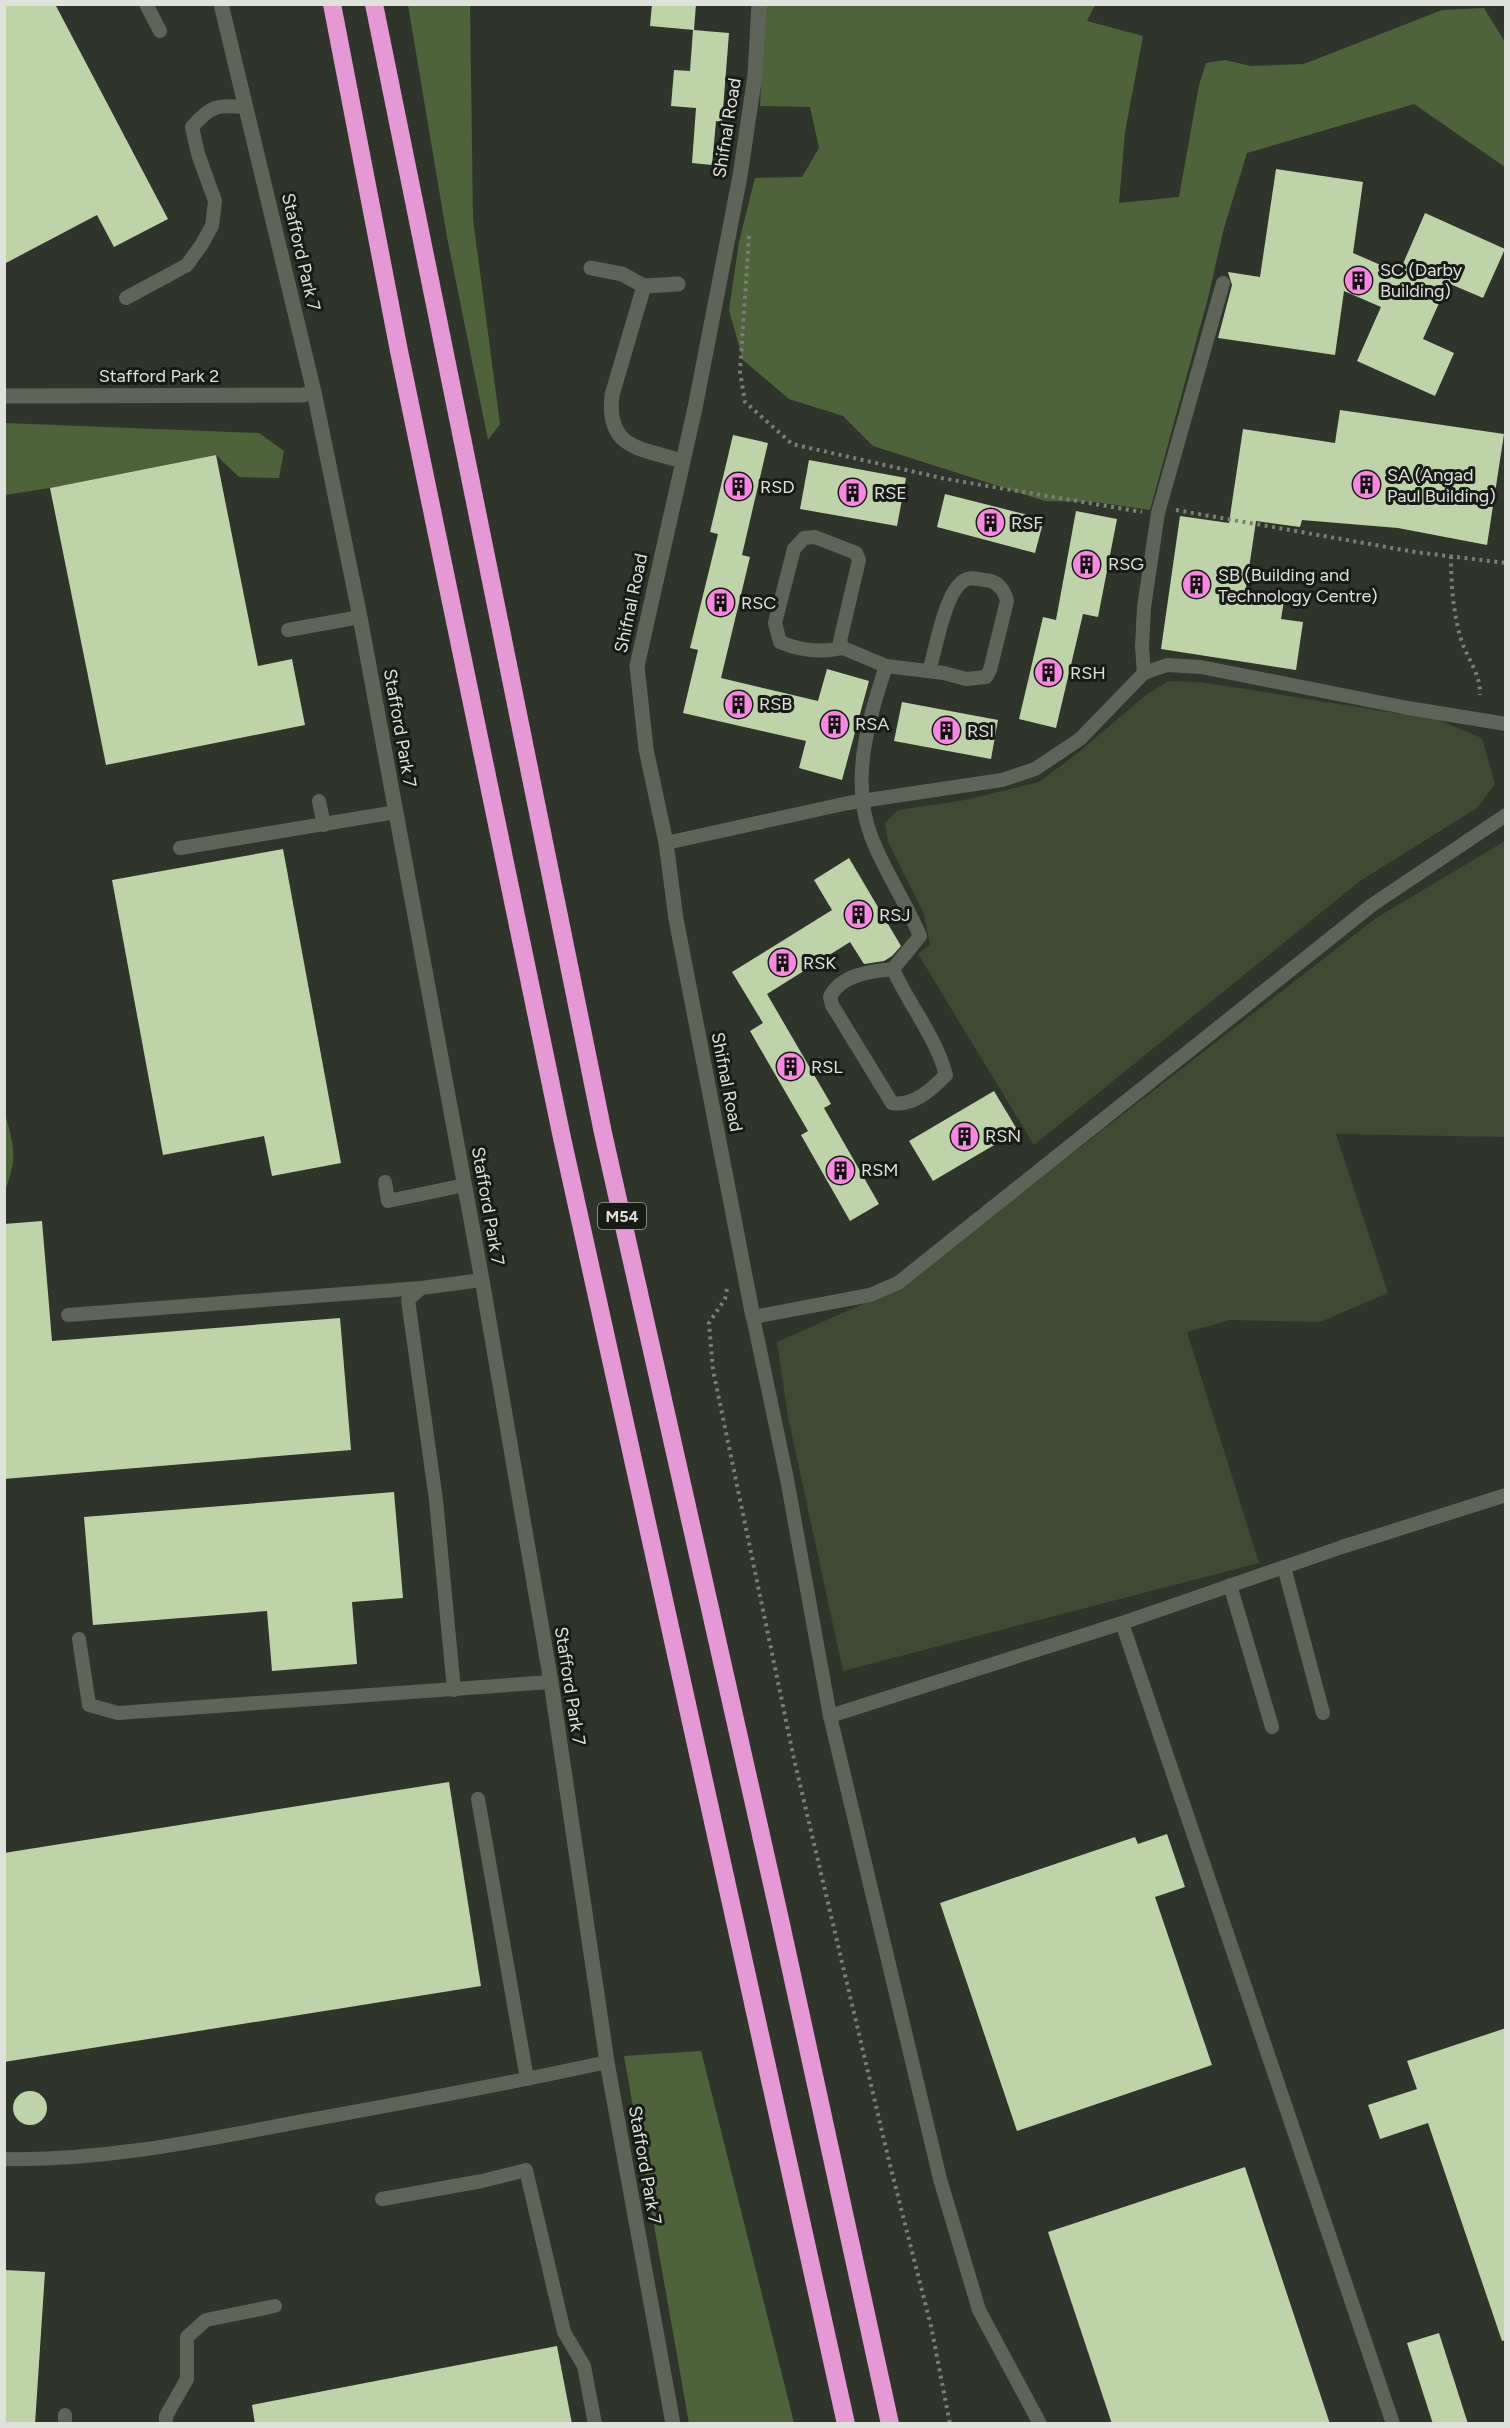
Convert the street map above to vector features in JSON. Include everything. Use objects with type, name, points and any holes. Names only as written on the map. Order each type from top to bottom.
[{"type":"highway","name":"M54","points":[[332,4],[399,351],[562,1138],[846,2424]]},
{"type":"highway","name":"M54","points":[[374,4],[603,1133],[777,1903],[890,2424]]},
{"type":"street","name":"Stafford Park 7","points":[[221,4],[314,392],[360,616],[482,1280],[551,1682],[606,2062],[673,2424]]},
{"type":"street","name":"Shifnal Road","points":[[753,1317],[676,919],[666,843],[646,749],[637,666],[695,408],[740,176],[755,75],[759,4]]},
{"type":"street","points":[[591,268],[622,274],[644,286],[678,284]]},
{"type":"street","points":[[644,286],[612,395],[610,413],[613,427],[621,439],[633,445],[682,461]]},
{"type":"street","name":"Stafford Park 2","points":[[4,396],[303,395],[314,392]]},
{"type":"lane","points":[[146,4],[160,31]]},
{"type":"lane","points":[[126,298],[187,265],[202,244],[212,226],[215,201],[198,154],[192,127],[207,110],[225,105],[246,106]]},
{"type":"lane","points":[[1144,673],[1142,647],[1144,608],[1159,510],[1222,283]]},
{"type":"lane","points":[[843,648],[840,641],[860,560],[851,549],[816,537],[804,538],[794,549],[775,622],[780,642],[794,648],[826,652],[843,648],[886,666],[929,671],[966,679],[986,677],[1007,601],[1005,591],[989,580],[970,578],[962,582],[952,594],[929,671]]},
{"type":"lane","points":[[288,630],[360,616]]},
{"type":"lane","points":[[666,843],[864,801],[1002,780],[1035,769],[1080,739],[1144,673],[1167,665],[1201,667],[1408,708],[1506,724]]},
{"type":"lane","points":[[886,666],[861,763],[864,813],[872,838],[920,936],[893,969],[873,971],[843,982],[834,988],[830,997],[832,1005],[892,1103],[903,1105],[929,1092],[946,1075],[931,1038],[905,997],[893,969]]},
{"type":"lane","points":[[319,801],[324,825]]},
{"type":"lane","points":[[180,848],[396,812]]},
{"type":"lane","points":[[1040,2424],[979,2310],[940,2179],[830,1716],[787,1479],[753,1317],[870,1295],[898,1283],[1372,904],[1506,814]]},
{"type":"lane","points":[[385,1182],[388,1201],[465,1185]]},
{"type":"lane","points":[[68,1315],[421,1288],[482,1280]]},
{"type":"lane","points":[[421,1288],[408,1300],[436,1500],[454,1690]]},
{"type":"lane","points":[[830,1716],[1122,1623],[1230,1585],[1506,1495]]},
{"type":"lane","points":[[1284,1567],[1323,1713]]},
{"type":"lane","points":[[1230,1585],[1272,1727]]},
{"type":"lane","points":[[1122,1623],[1393,2424]]},
{"type":"lane","points":[[79,1639],[89,1705],[118,1713],[551,1682]]},
{"type":"lane","points":[[478,1799],[527,2079]]},
{"type":"lane","points":[[4,2159],[74,2158],[133,2151],[527,2079],[606,2062]]},
{"type":"lane","points":[[382,2199],[482,2181],[526,2170],[564,2332],[584,2366],[595,2424]]},
{"type":"lane","points":[[166,2424],[166,2416],[187,2379],[188,2337],[206,2320],[275,2306]]},
{"type":"path","points":[[749,228],[741,372],[745,402],[792,444],[946,479],[1111,508],[1159,510],[1506,563]]},
{"type":"path","points":[[1451,556],[1450,586],[1461,640],[1481,682],[1480,695]]},
{"type":"path","points":[[728,1288],[725,1299],[710,1323],[713,1370],[794,1759],[889,2161],[931,2326],[950,2424]]},
{"type":"green space","points":[[408,5],[470,5],[473,219],[500,424],[488,440],[447,237]]},
{"type":"green space","points":[[765,5],[1095,5],[1087,21],[1143,36],[1125,132],[1119,203],[1179,197],[1199,85],[1206,63],[1225,60],[1251,66],[1304,64],[1442,10],[1484,8],[1505,42],[1505,167],[1414,104],[1247,153],[1224,228],[1208,298],[1150,510],[1095,502],[1045,501],[873,446],[843,416],[789,399],[743,360],[729,310],[739,242],[755,178],[802,177],[819,148],[810,107],[760,106]]},
{"type":"green space","points":[[5,423],[259,433],[284,451],[279,478],[239,477],[216,455],[5,495]]},
{"type":"green space","points":[[1168,681],[1201,682],[1439,720],[1482,738],[1495,784],[1477,808],[1360,881],[1034,1145],[918,954],[930,945],[924,914],[888,842],[885,823],[898,810],[965,800],[1039,782],[1079,752],[1146,695]]},
{"type":"green space","points":[[1505,841],[1505,1137],[1336,1134],[1388,1293],[1320,1322],[1230,1320],[1187,1332],[1259,1563],[843,1671],[788,1417],[777,1342],[899,1288],[1376,918]]},
{"type":"green space","points":[[5,1113],[11,1135],[13,1160],[5,1191]]},
{"type":"green space","points":[[701,2051],[794,2423],[689,2423],[624,2056]]},
{"type":"building","points":[[4,4],[55,4],[168,219],[114,247],[97,215],[4,264]]},
{"type":"building","points":[[652,4],[696,4],[694,30],[650,26]]},
{"type":"building","points":[[693,30],[729,33],[722,122],[716,121],[712,165],[692,163],[696,108],[671,106],[674,70],[690,71]]},
{"type":"building","name":"SC (Darby Building)","points":[[1276,169],[1363,182],[1353,253],[1399,273],[1425,213],[1505,249],[1483,298],[1448,283],[1423,339],[1454,353],[1435,396],[1357,361],[1381,307],[1344,291],[1335,355],[1218,338],[1232,285],[1228,272],[1260,277]]},
{"type":"building","name":"SA (Angad Paul Building)","points":[[1340,410],[1504,434],[1487,545],[1398,528],[1302,520],[1300,527],[1256,521],[1245,595],[1284,601],[1281,619],[1303,622],[1296,670],[1161,649],[1180,516],[1229,523],[1243,429],[1335,443]]},
{"type":"building","points":[[733,435],[768,443],[742,555],[750,557],[721,678],[818,701],[827,669],[869,681],[842,780],[799,768],[806,741],[683,713],[698,650],[690,648],[718,534],[710,532]]},
{"type":"building","points":[[216,455],[258,666],[292,659],[305,725],[106,765],[50,488]]},
{"type":"building","name":"RSE","points":[[809,460],[906,478],[897,526],[800,509]]},
{"type":"building","name":"RSF","points":[[945,494],[1044,519],[1035,553],[937,527]]},
{"type":"building","points":[[1076,511],[1117,519],[1098,617],[1083,614],[1056,728],[1019,719],[1043,617],[1056,620]]},
{"type":"building","name":"RSI","points":[[902,702],[998,720],[991,759],[894,741]]},
{"type":"building","points":[[283,849],[341,1163],[272,1176],[264,1136],[163,1155],[112,880]]},
{"type":"building","points":[[849,858],[901,946],[884,961],[864,964],[850,942],[767,994],[831,1104],[824,1108],[879,1204],[850,1221],[801,1135],[808,1131],[750,1031],[763,1023],[732,972],[832,910],[814,880]]},
{"type":"building","name":"RSN","points":[[994,1091],[1018,1131],[933,1181],[909,1141]]},
{"type":"building","points":[[42,1221],[52,1341],[340,1318],[351,1450],[4,1479],[4,1224]]},
{"type":"building","points":[[394,1492],[403,1598],[352,1602],[357,1664],[272,1671],[267,1611],[93,1625],[84,1517]]},
{"type":"building","points":[[449,1782],[481,1986],[4,2062],[4,1853]]},
{"type":"building","points":[[1167,1834],[1185,1887],[1155,1897],[1212,2065],[1017,2131],[940,1903],[1135,1837],[1138,1844]]},
{"type":"building","points":[[1506,2028],[1506,2340],[1502,2341],[1428,2123],[1380,2139],[1368,2105],[1417,2089],[1407,2061]]},
{"type":"building","points":[[30,2091],[42,2096],[47,2108],[42,2120],[30,2125],[18,2120],[13,2108],[18,2096]]},
{"type":"building","points":[[1245,2167],[1330,2424],[1112,2424],[1048,2232]]},
{"type":"building","points":[[4,2270],[45,2272],[35,2424],[4,2424]]},
{"type":"building","points":[[1439,2333],[1468,2424],[1433,2424],[1407,2343]]},
{"type":"building","points":[[557,2346],[572,2424],[255,2424],[252,2405]]},
{"type":"place","name":"SC (Darby Building)","points":[[1359,280]]},
{"type":"place","name":"SA (Angad Paul Building)","points":[[1366,485]]},
{"type":"place","name":"RSD","points":[[739,487]]},
{"type":"place","name":"RSE","points":[[853,493]]},
{"type":"place","name":"RSF","points":[[990,523]]},
{"type":"place","name":"RSG","points":[[1087,564]]},
{"type":"place","name":"SB (Building and Technology Centre)","points":[[1197,585]]},
{"type":"place","name":"RSC","points":[[720,603]]},
{"type":"place","name":"RSH","points":[[1049,673]]},
{"type":"place","name":"RSB","points":[[738,704]]},
{"type":"place","name":"RSA","points":[[834,724]]},
{"type":"place","name":"RSI","points":[[946,731]]},
{"type":"place","name":"RSJ","points":[[858,915]]},
{"type":"place","name":"RSK","points":[[782,963]]},
{"type":"place","name":"RSL","points":[[790,1067]]},
{"type":"place","name":"RSN","points":[[964,1136]]},
{"type":"place","name":"RSM","points":[[840,1170]]}]
